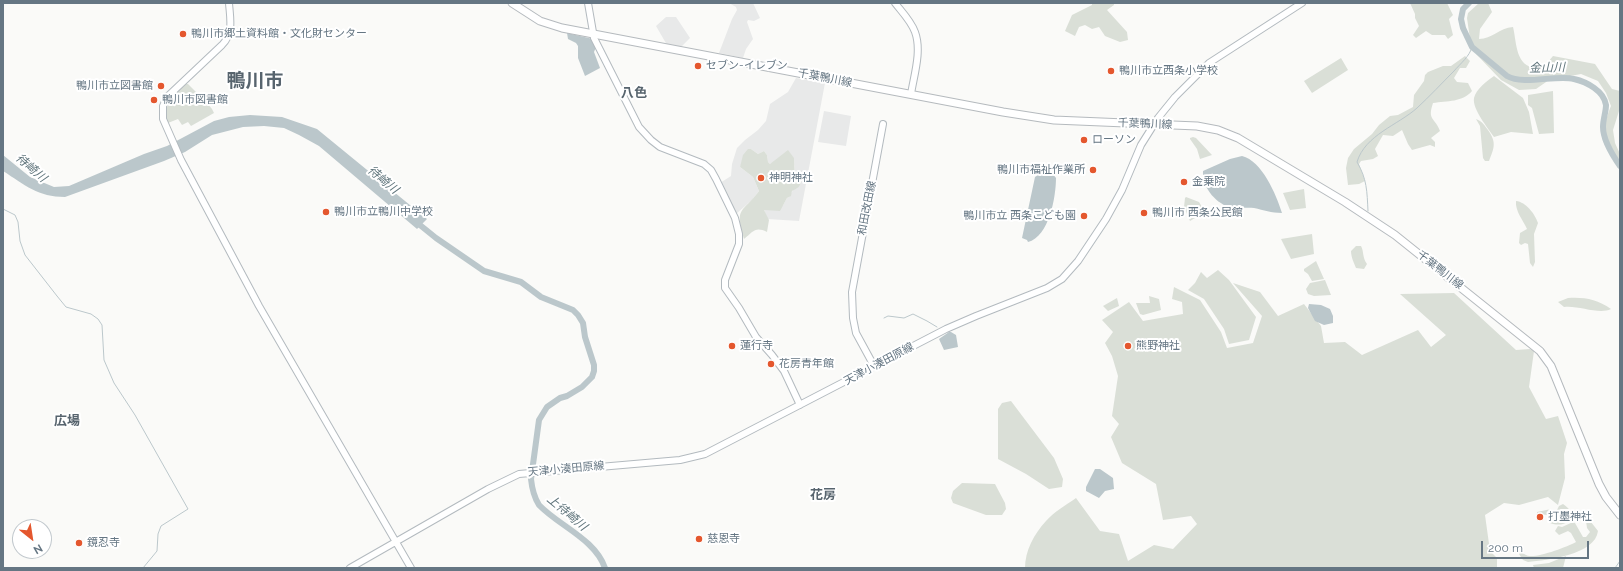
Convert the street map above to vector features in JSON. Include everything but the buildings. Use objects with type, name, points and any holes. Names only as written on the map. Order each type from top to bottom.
[{"type":"main road","name":"千葉鴨川線","points":[[512,3],[544,23],[593,34],[1041,118],[1108,123],[1204,127],[1225,132],[1247,143],[1354,208],[1395,235],[1536,347],[1551,366],[1600,487],[1620,515]]},
{"type":"street","points":[[229,3],[230,30],[226,41],[170,93],[164,101],[162,112],[163,119],[181,160],[259,306],[411,568]]},
{"type":"street","points":[[588,3],[593,34],[634,120],[641,130],[660,147],[704,164],[714,176],[735,218],[739,234],[738,244],[725,280],[725,288],[759,342],[782,368],[800,405]]},
{"type":"street","points":[[895,3],[914,31],[918,48],[911,94]]},
{"type":"street","name":"天津小湊田原線","points":[[350,568],[503,481],[519,474],[527,472],[680,460],[710,452],[955,324],[1042,290],[1064,277],[1082,256],[1118,199],[1139,148],[1154,124],[1175,97],[1209,63],[1302,3]]},
{"type":"street","name":"和田改田線","points":[[874,366],[856,333],[853,318],[852,292],[883,124]]},
{"type":"shaded area","points":[[729,3],[753,3],[760,18],[754,21],[748,20],[747,22],[753,39],[746,49],[743,58],[719,53],[737,10],[736,7]]},
{"type":"shaded area","points":[[1092,3],[1114,3],[1114,5],[1107,10],[1127,32],[1128,40],[1120,42],[1105,36],[1099,27],[1092,29],[1085,25],[1079,27],[1075,36],[1065,31],[1072,15],[1092,5]]},
{"type":"shaded area","points":[[1410,3],[1447,3],[1453,15],[1449,19],[1453,35],[1448,39],[1445,35],[1432,35],[1426,31],[1416,38],[1413,35],[1419,26]]},
{"type":"shaded area","points":[[1479,3],[1488,3],[1492,12],[1480,29],[1479,39],[1484,39],[1504,29],[1513,27],[1518,53],[1521,59],[1530,67],[1537,68],[1539,65],[1547,63],[1553,56],[1595,64],[1612,89],[1620,91],[1620,111],[1613,130],[1615,143],[1620,154],[1620,169],[1603,141],[1601,132],[1611,106],[1606,93],[1598,81],[1581,74],[1549,80],[1536,89],[1519,90],[1501,80],[1477,55],[1471,46],[1467,18],[1468,13]]},
{"type":"shaded area","points":[[666,17],[676,17],[690,38],[681,47],[667,45],[656,26]]},
{"type":"shaded area","points":[[567,33],[593,39],[596,47],[594,52],[600,68],[585,76],[578,58],[578,46],[576,43],[568,39]]},
{"type":"shaded area","points":[[1465,56],[1470,61],[1466,68],[1460,68],[1454,78],[1457,82],[1468,83],[1472,91],[1468,95],[1459,99],[1433,103],[1431,116],[1440,131],[1431,138],[1435,142],[1435,147],[1430,145],[1412,150],[1402,130],[1393,136],[1383,135],[1375,149],[1378,156],[1373,159],[1361,161],[1359,164],[1365,181],[1359,184],[1348,185],[1346,168],[1348,158],[1354,149],[1390,116],[1398,115],[1413,107],[1414,95],[1424,81],[1425,75],[1428,72],[1443,66],[1451,66]]},
{"type":"shaded area","points":[[1341,58],[1348,70],[1312,93],[1304,81]]},
{"type":"shaded area","points":[[1494,76],[1523,98],[1529,112],[1533,134],[1511,132],[1494,137],[1485,124],[1475,107],[1474,98],[1479,88]]},
{"type":"shaded area","points":[[796,78],[825,83],[799,221],[767,219],[764,210],[783,205],[789,197],[793,190],[795,180],[794,158],[770,164],[764,151],[758,154],[751,149],[740,167],[753,177],[759,191],[752,200],[736,214],[720,183],[731,176],[732,164],[737,148],[766,121],[770,104],[788,92]]},
{"type":"shaded area","points":[[186,84],[198,92],[214,113],[191,126],[188,122],[182,125],[178,119],[168,123],[166,111],[168,105],[173,97]]},
{"type":"shaded area","points":[[1553,91],[1554,133],[1539,134],[1532,108],[1528,105],[1528,95]]},
{"type":"shaded area","points":[[824,111],[851,116],[846,146],[818,142]]},
{"type":"shaded area","points":[[250,115],[282,117],[317,129],[427,219],[417,229],[319,146],[284,128],[264,126],[243,127],[212,135],[185,152],[164,161],[65,197],[47,195],[39,192],[3,171],[3,155],[30,177],[54,187],[69,186],[144,154],[167,146],[214,121],[229,117]]},
{"type":"shaded area","points":[[1476,119],[1484,125],[1493,138],[1494,146],[1489,161],[1485,161],[1483,158],[1480,126]]},
{"type":"shaded area","points":[[1193,137],[1196,138],[1212,155],[1200,159],[1197,149],[1190,139]]},
{"type":"shaded area","points":[[748,149],[751,149],[758,154],[764,151],[770,164],[788,150],[794,158],[795,180],[801,181],[801,183],[792,191],[791,196],[787,198],[780,211],[764,210],[769,220],[767,232],[757,230],[752,232],[744,239],[740,215],[759,191],[753,177],[740,167],[743,155]]},
{"type":"shaded area","points":[[1242,156],[1256,164],[1262,171],[1272,188],[1282,213],[1254,208],[1229,207],[1218,201],[1210,193],[1203,177],[1203,171],[1230,159]]},
{"type":"shaded area","points":[[1046,172],[1052,173],[1056,178],[1053,205],[1046,225],[1041,233],[1035,239],[1028,242],[1022,238],[1035,177]]},
{"type":"shaded area","points":[[1304,189],[1306,208],[1290,210],[1283,193]]},
{"type":"shaded area","points":[[1186,197],[1199,202],[1205,212],[1190,221],[1184,207]]},
{"type":"shaded area","points":[[1516,201],[1530,209],[1538,223],[1534,234],[1535,262],[1533,267],[1530,263],[1528,244],[1525,243],[1521,245],[1519,243],[1520,233],[1527,229],[1518,212]]},
{"type":"shaded area","points":[[1312,234],[1314,254],[1291,259],[1281,239]]},
{"type":"shaded area","points":[[1356,246],[1361,246],[1362,248],[1364,259],[1367,264],[1364,269],[1356,268],[1353,260],[1351,251]]},
{"type":"shaded area","points":[[1316,261],[1324,279],[1312,281],[1304,269]]},
{"type":"shaded area","points":[[1218,270],[1229,280],[1256,317],[1249,340],[1229,344],[1224,329],[1204,299],[1188,290],[1195,283],[1201,272],[1207,278]]},
{"type":"shaded area","points":[[1325,280],[1331,295],[1314,296],[1308,294],[1306,289],[1310,283]]},
{"type":"shaded area","points":[[1233,283],[1260,292],[1278,316],[1304,304],[1321,326],[1324,343],[1345,342],[1362,355],[1418,330],[1431,347],[1446,335],[1400,294],[1454,293],[1516,350],[1530,349],[1534,351],[1529,387],[1546,419],[1558,416],[1567,443],[1564,454],[1565,478],[1558,505],[1548,497],[1519,505],[1504,503],[1485,515],[1490,551],[1497,558],[1497,568],[1025,568],[1028,549],[1038,531],[1046,521],[1076,498],[1100,531],[1119,534],[1128,561],[1154,545],[1173,549],[1197,524],[1191,516],[1163,520],[1156,484],[1122,463],[1111,437],[1119,424],[1112,416],[1118,376],[1112,356],[1105,343],[1113,332],[1102,320],[1129,302],[1143,321],[1183,314],[1182,302],[1172,299],[1174,287],[1200,300],[1221,332],[1227,348],[1253,343],[1262,316]]},
{"type":"shaded area","points":[[1149,296],[1159,299],[1161,310],[1143,315],[1140,314],[1136,303],[1150,303]]},
{"type":"shaded area","points":[[1117,298],[1119,306],[1108,311],[1103,306]]},
{"type":"shaded area","points":[[1568,298],[1590,299],[1611,309],[1601,311],[1576,307],[1564,307],[1558,302]]},
{"type":"shaded area","points":[[1309,304],[1321,305],[1330,309],[1333,316],[1333,323],[1324,325],[1315,321],[1308,308]]},
{"type":"shaded area","points":[[949,332],[956,335],[958,347],[944,350],[939,339]]},
{"type":"shaded area","points":[[1011,401],[1054,458],[1063,479],[1062,487],[1049,489],[1026,474],[998,459],[998,409],[1002,403]]},
{"type":"shaded area","points":[[1095,469],[1100,469],[1113,478],[1114,489],[1105,491],[1099,498],[1086,491],[1086,487]]},
{"type":"shaded area","points":[[962,483],[995,484],[1005,503],[1006,509],[1002,515],[986,515],[953,503],[951,498],[953,491]]},
{"type":"shaded area","points":[[1563,504],[1571,513],[1572,518],[1565,523],[1559,525],[1550,523],[1548,515],[1537,514],[1537,512],[1551,509],[1554,511],[1557,510],[1559,506]]},
{"type":"shaded area","points":[[1586,521],[1591,522],[1598,531],[1595,539],[1580,551],[1558,558],[1528,562],[1523,560],[1519,554],[1521,552],[1529,556],[1540,555],[1572,544],[1576,542],[1571,533],[1568,531],[1559,535],[1555,531],[1558,526],[1562,527],[1573,522],[1583,537],[1586,537],[1590,532],[1587,528]]},
{"type":"shaded area","points":[[1566,556],[1563,568],[1534,568],[1533,565],[1549,563]]},
{"type":"waterway","name":"金山川","points":[[1469,3],[1463,9],[1461,19],[1463,28],[1472,47],[1507,76],[1522,80],[1559,78],[1574,79],[1584,82],[1602,95],[1606,105],[1603,121],[1603,132],[1620,166]]},
{"type":"waterway","points":[[1368,211],[1365,180],[1357,162],[1361,153],[1374,138],[1417,108],[1464,60],[1472,47]]},
{"type":"waterway","points":[[3,209],[15,215],[18,222],[20,241],[25,255],[66,307],[91,314],[98,319],[102,325],[104,360],[114,383],[135,415],[188,509],[161,526],[158,534],[157,551],[143,568]]},
{"type":"waterway","name":"待崎川","points":[[415,221],[436,238],[484,271],[521,282],[541,297],[573,310],[583,323],[585,337],[594,365],[594,371],[592,377],[582,387],[567,396],[560,398],[547,407],[539,420],[531,479],[534,493],[539,505],[547,513],[585,541],[600,558],[605,568]]},
{"type":"waterway","points":[[884,318],[888,316],[904,318],[913,314],[937,327]]},
{"type":"waterway","points":[[1615,568],[1620,561]]},
{"type":"place","name":"鴨川市郷土資料館・文化財センター","points":[[183,34]]},
{"type":"place","name":"セブン-イレブン","points":[[698,66]]},
{"type":"place","name":"鴨川市立西条小学校","points":[[1111,71]]},
{"type":"place","name":"鴨川市立図書館","points":[[161,86]]},
{"type":"place","name":"鴨川市図書館","points":[[154,100]]},
{"type":"place","name":"ローソン","points":[[1084,140]]},
{"type":"place","name":"鴨川市福祉作業所","points":[[1093,170]]},
{"type":"place","name":"神明神社","points":[[761,178]]},
{"type":"place","name":"金乗院","points":[[1184,182]]},
{"type":"place","name":"鴨川市立鴨川中学校","points":[[326,212]]},
{"type":"place","name":"鴨川市 西条公民館","points":[[1144,213]]},
{"type":"place","name":"鴨川市立 西条こども園","points":[[1084,216]]},
{"type":"place","name":"蓮行寺","points":[[732,346]]},
{"type":"place","name":"熊野神社","points":[[1128,346]]},
{"type":"place","name":"花房青年館","points":[[771,364]]},
{"type":"place","name":"打墨神社","points":[[1540,517]]},
{"type":"place","name":"慈恩寺","points":[[699,539]]},
{"type":"place","name":"鏡忍寺","points":[[79,543]]},
{"type":"district","name":"鴨川市","points":[[255,81]]},
{"type":"district","name":"八色","points":[[634,93]]},
{"type":"district","name":"広場","points":[[67,421]]},
{"type":"district","name":"花房","points":[[823,495]]},
{"type":"water label","name":"上待崎川","points":[[567,513]]}]
